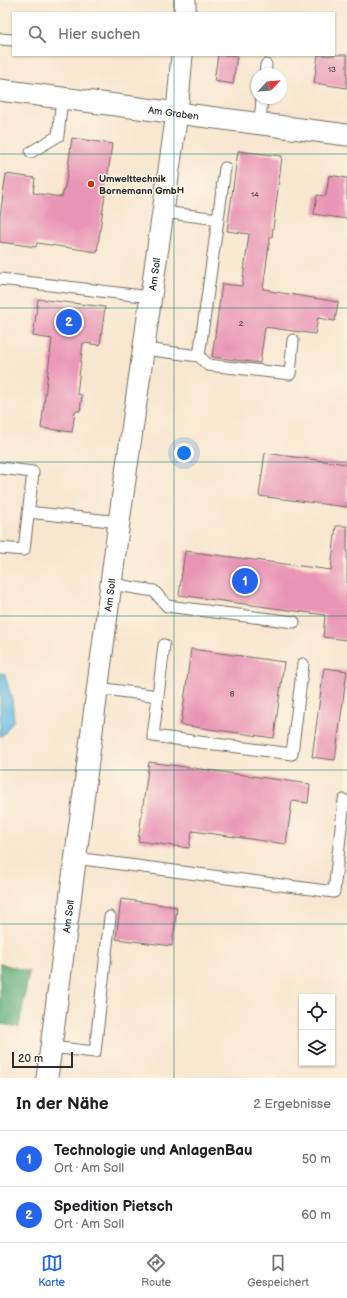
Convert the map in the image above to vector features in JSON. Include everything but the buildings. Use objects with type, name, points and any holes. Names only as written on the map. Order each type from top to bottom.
[{"type":"street","points":[[185,0],[185,12]]},
{"type":"street","name":"Am Soll","points":[[47,1078],[119,522],[177,113],[182,56]]},
{"type":"street","name":"Am Graben","points":[[0,90],[347,136]]},
{"type":"lane","points":[[0,39],[12,40]]},
{"type":"lane","points":[[31,152],[58,136],[62,98]]},
{"type":"lane","points":[[260,124],[262,104]]},
{"type":"lane","points":[[199,356],[225,168]]},
{"type":"lane","points":[[162,212],[218,219]]},
{"type":"lane","points":[[0,279],[151,297]]},
{"type":"lane","points":[[144,349],[199,356],[208,365],[290,374],[293,340]]},
{"type":"lane","points":[[0,468],[33,472],[24,550],[0,548]]},
{"type":"lane","points":[[28,512],[119,522]]},
{"type":"lane","points":[[111,584],[154,591],[167,606],[294,622]]},
{"type":"lane","points":[[164,645],[153,736],[292,754],[303,664]]},
{"type":"lane","points":[[97,688],[158,696]]},
{"type":"lane","points":[[75,858],[334,892],[344,800]]},
{"type":"lane","points":[[51,1047],[95,1052],[110,917]]},
{"type":"green space","points":[[0,963],[29,972],[19,1027],[0,1024]]},
{"type":"water","points":[[0,673],[5,674],[12,700],[14,720],[3,735],[0,736]]},
{"type":"place","name":"Umwelttechnik Bornemann GmbH","points":[[91,184]]},
{"type":"place","name":"Spedition Pietsch","points":[[69,322]]},
{"type":"place","name":"Technologie und AnlagenBau","points":[[245,581]]}]
